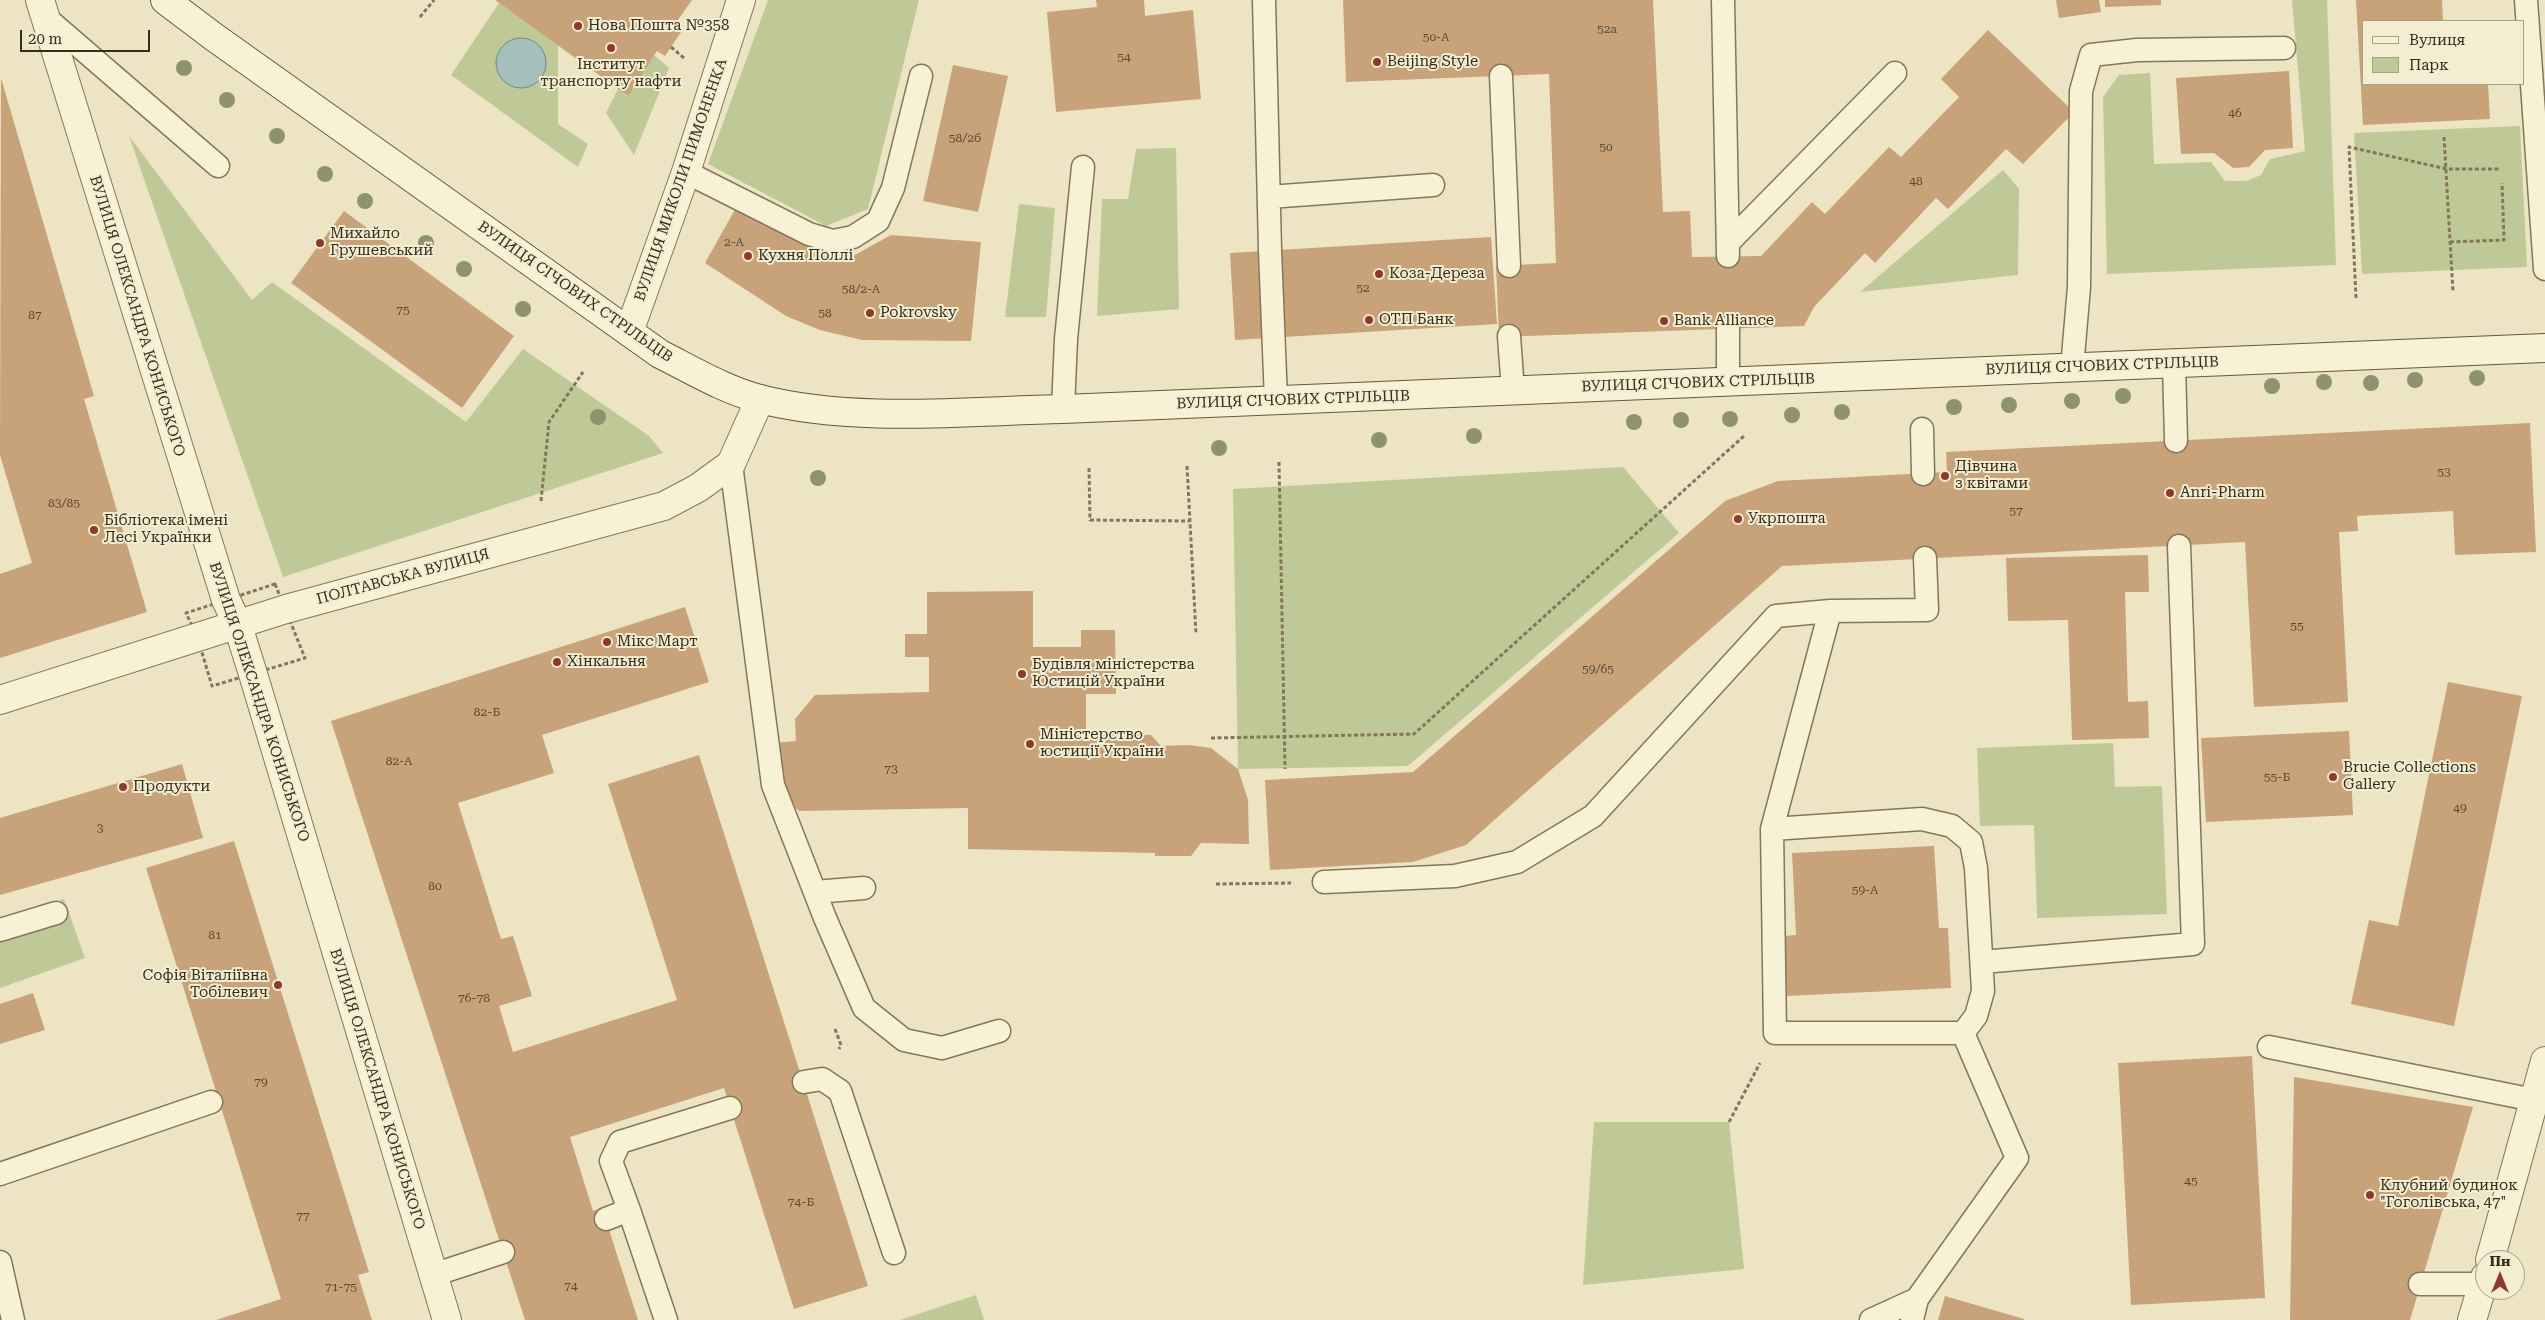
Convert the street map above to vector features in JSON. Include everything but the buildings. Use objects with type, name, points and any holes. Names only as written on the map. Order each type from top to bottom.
[{"type":"street","name":"ВУЛИЦЯ МИКОЛИ ПИМОНЕНКА","points":[[629,332],[686,172],[741,0]]},
{"type":"street","name":"ВУЛИЦЯ СІЧОВИХ СТРІЛЬЦІВ","points":[[171,2],[660,354],[723,386],[760,399],[825,410],[900,413],[1063,409],[2545,348]]},
{"type":"street","name":"ВУЛИЦЯ ОЛЕКСАНДРА КОНИСЬКОГО","points":[[42,8],[226,600],[237,623],[447,1320]]},
{"type":"street","name":"ПОЛТАВСЬКА ВУЛИЦЯ","points":[[0,700],[237,623],[664,506],[698,488],[731,464],[760,399]]},
{"type":"street","points":[[2493,1250],[2545,1061]]},
{"type":"street","points":[[2472,1320],[2478,1300]]},
{"type":"lane","points":[[1264,0],[1276,400]]},
{"type":"lane","points":[[1723,0],[1728,249],[1895,73]]},
{"type":"lane","points":[[2526,0],[2545,269]]},
{"type":"lane","points":[[42,8],[218,166]]},
{"type":"lane","points":[[2072,368],[2079,287],[2081,92],[2091,55],[2137,50],[2284,48]]},
{"type":"lane","points":[[686,172],[809,234],[833,241],[853,238],[878,221],[893,188],[921,76]]},
{"type":"lane","points":[[1501,76],[1509,266]]},
{"type":"lane","points":[[1063,409],[1066,339],[1083,167]]},
{"type":"lane","points":[[1269,197],[1433,185]]},
{"type":"lane","points":[[1728,328],[1728,381]]},
{"type":"lane","points":[[1510,336],[1513,391]]},
{"type":"lane","points":[[2174,364],[2176,440]]},
{"type":"lane","points":[[1922,429],[1923,474]]},
{"type":"lane","points":[[731,464],[773,785],[815,892],[864,1008],[904,1040],[942,1048],[999,1031]]},
{"type":"lane","points":[[1982,962],[2193,944],[2178,546]]},
{"type":"lane","points":[[1324,882],[1455,876],[1517,862],[1594,816],[1776,616],[1830,611],[1927,610],[1925,558]]},
{"type":"lane","points":[[1830,611],[1772,829],[1775,1033],[1963,1033]]},
{"type":"lane","points":[[1772,829],[1922,819],[1952,826],[1971,842],[1976,868],[1983,991],[1976,1016],[1963,1033]]},
{"type":"lane","points":[[815,892],[864,888]]},
{"type":"lane","points":[[0,930],[56,913]]},
{"type":"lane","points":[[1871,1320],[1915,1310],[2017,1158],[1963,1033]]},
{"type":"lane","points":[[2270,1047],[2534,1100]]},
{"type":"lane","points":[[804,1082],[822,1080],[840,1091],[894,1253]]},
{"type":"lane","points":[[0,1174],[211,1102]]},
{"type":"lane","points":[[666,1320],[611,1161],[620,1142],[730,1108]]},
{"type":"lane","points":[[606,1219],[629,1210]]},
{"type":"lane","points":[[433,1275],[503,1252]]},
{"type":"lane","points":[[0,1262],[13,1320]]},
{"type":"lane","points":[[2420,1284],[2475,1276]]},
{"type":"path","points":[[420,17],[434,0]]},
{"type":"path","points":[[671,47],[686,60]]},
{"type":"path","points":[[2444,137],[2453,292]]},
{"type":"path","points":[[2356,298],[2349,147],[2447,169],[2501,167],[2504,240],[2450,242]]},
{"type":"path","points":[[541,504],[549,422],[583,372]]},
{"type":"path","points":[[1211,738],[1414,734],[1744,436]]},
{"type":"path","points":[[1279,462],[1285,769]]},
{"type":"path","points":[[1186,466],[1196,634]]},
{"type":"path","points":[[1089,468],[1090,520],[1190,522]]},
{"type":"path","points":[[1216,884],[1284,883]]},
{"type":"path","points":[[834,1027],[841,1046],[838,1054]]},
{"type":"path","points":[[1729,1122],[1775,1033]]},
{"type":"green space","points":[[768,0],[919,0],[868,209],[826,226],[708,164]]},
{"type":"green space","points":[[2292,0],[2327,0],[2336,265],[2107,274],[2103,97],[2119,75],[2150,73],[2154,164],[2211,162],[2225,181],[2247,181],[2261,175],[2270,159],[2305,151]]},
{"type":"green space","points":[[499,3],[558,44],[558,124],[588,144],[578,167],[451,75]]},
{"type":"green space","points":[[654,55],[669,68],[634,155],[606,113],[618,89],[627,96]]},
{"type":"green space","points":[[2520,126],[2527,267],[2362,274],[2354,133]]},
{"type":"green space","points":[[129,136],[252,300],[272,282],[466,422],[523,349],[649,436],[663,453],[283,577]]},
{"type":"green space","points":[[1176,148],[1179,309],[1097,316],[1102,199],[1128,199],[1136,149]]},
{"type":"green space","points":[[2003,170],[2019,189],[2018,275],[1860,292]]},
{"type":"green space","points":[[1019,204],[1055,208],[1046,317],[1005,317]]},
{"type":"green space","points":[[1623,467],[1679,533],[1408,766],[1238,769],[1233,489]]},
{"type":"green space","points":[[2113,743],[2115,787],[2162,786],[2167,914],[2037,918],[2034,825],[1980,826],[1977,748]]},
{"type":"green space","points":[[64,899],[85,958],[0,988],[0,922]]},
{"type":"green space","points":[[1594,1122],[1729,1122],[1744,1269],[1583,1285]]},
{"type":"green space","points":[[976,1295],[984,1320],[900,1320]]},
{"type":"water","points":[[521,38],[530,40],[541,49],[546,63],[544,72],[535,83],[521,88],[512,86],[501,77],[496,63],[498,54],[507,43]]},
{"type":"place","name":"Нова Пошта №358","points":[[578,26]]},
{"type":"place","name":"Інститут транспорту нафти","points":[[611,48]]},
{"type":"place","name":"Beijing Style","points":[[1377,62]]},
{"type":"place","name":"Михайло Грушевський","points":[[320,243]]},
{"type":"place","name":"Кухня Поллі","points":[[748,256]]},
{"type":"place","name":"Коза-Дереза","points":[[1379,274]]},
{"type":"place","name":"Pokrovsky","points":[[870,313]]},
{"type":"place","name":"ОТП Банк","points":[[1369,320]]},
{"type":"place","name":"Bank Alliance","points":[[1664,321]]},
{"type":"place","name":"Дівчина з квітами","points":[[1945,476]]},
{"type":"place","name":"Anri-Pharm","points":[[2170,493]]},
{"type":"place","name":"Укрпошта","points":[[1738,519]]},
{"type":"place","name":"Бібліотека імені Лесі Українки","points":[[94,530]]},
{"type":"place","name":"Мікс Март","points":[[607,642]]},
{"type":"place","name":"Хінкальня","points":[[557,662]]},
{"type":"place","name":"Будівля міністерства Юстицій України","points":[[1022,674]]},
{"type":"place","name":"Міністерство юстиції України","points":[[1030,744]]},
{"type":"place","name":"Brucie Collections Gallery","points":[[2333,777]]},
{"type":"place","name":"Продукти","points":[[123,787]]},
{"type":"place","name":"Софія Віталіївна Тобілевич","points":[[278,985]]},
{"type":"place","name":"Клубний будинок \"Гоголівська, 47\"","points":[[2370,1195]]}]
